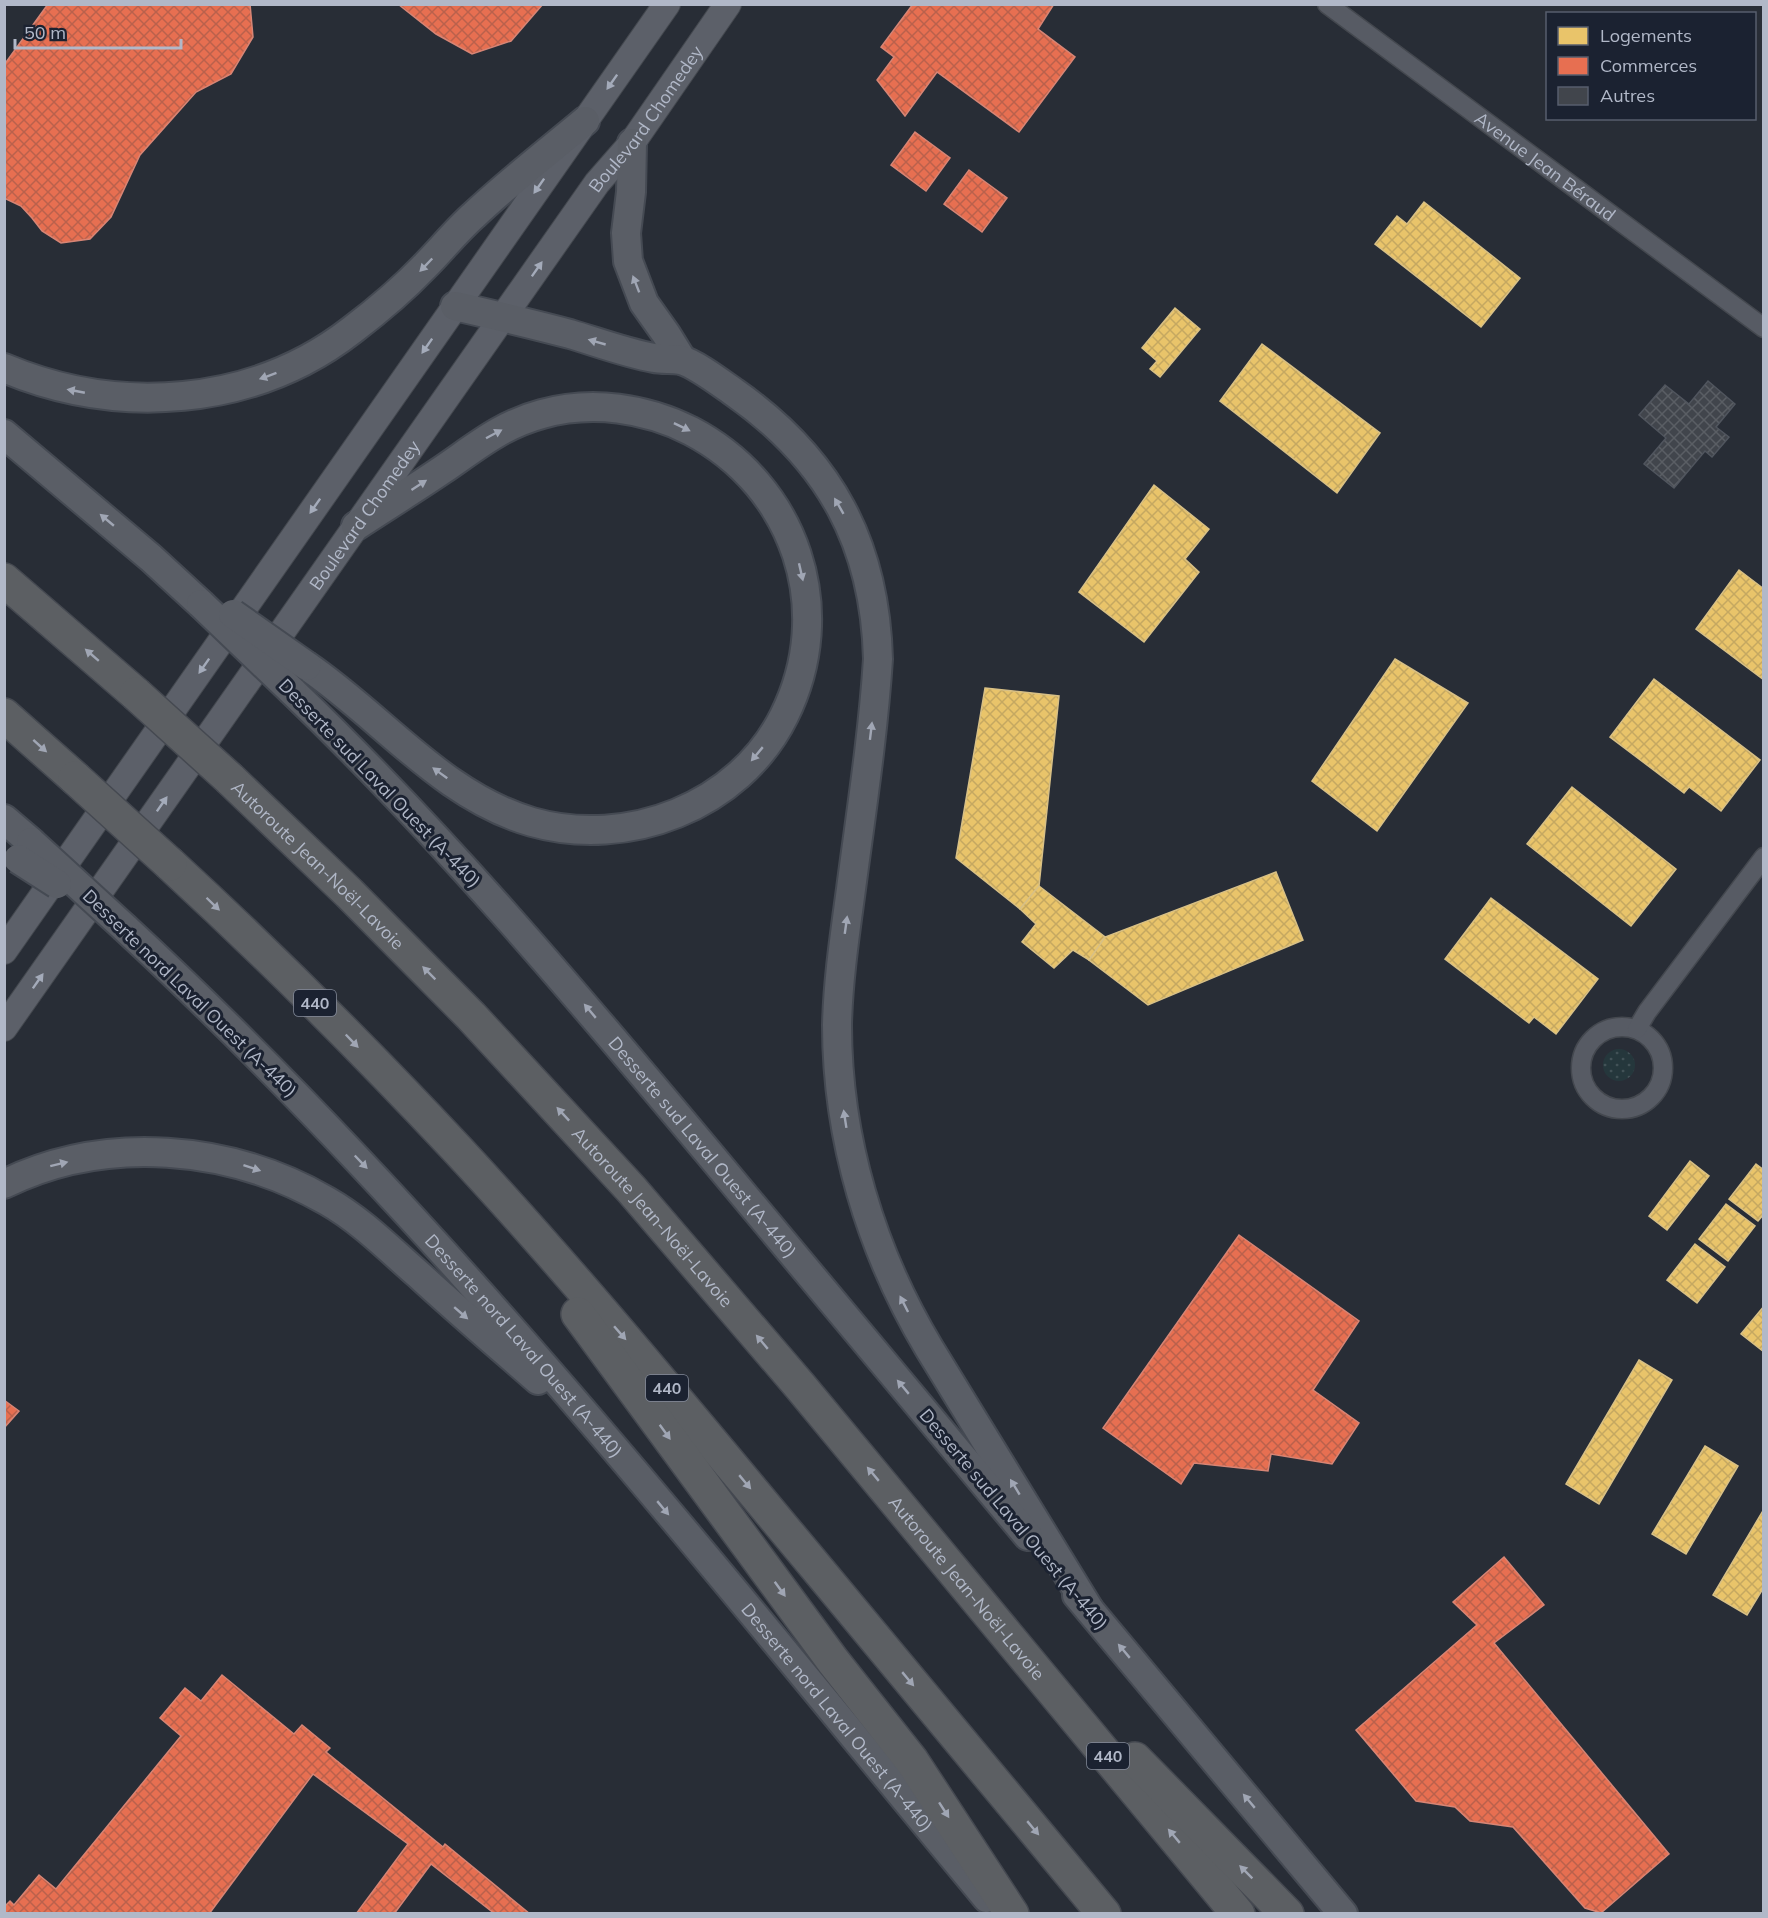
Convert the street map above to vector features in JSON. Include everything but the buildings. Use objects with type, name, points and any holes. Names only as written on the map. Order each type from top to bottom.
[{"type":"highway","name":"Autoroute Jean-Noël-Lavoie","points":[[4,580],[230,779],[349,893],[434,978],[605,1160],[692,1258],[1238,1914]]},
{"type":"highway","name":"440","points":[[4,715],[170,864],[292,980],[456,1148],[665,1385],[1104,1914]]},
{"type":"highway","points":[[456,1148],[833,1661],[912,1761],[1012,1914]]},
{"type":"highway","points":[[978,1599],[1287,1914]]},
{"type":"main road","points":[[4,368],[58,387],[101,396],[142,398],[201,394],[277,373],[320,352],[370,315],[405,285],[474,215],[585,121]]},
{"type":"main road","points":[[632,143],[631,192],[626,233],[628,261],[644,303],[682,360]]},
{"type":"main road","points":[[455,306],[654,358],[682,360],[721,383],[758,410],[801,451],[838,503],[863,559],[873,598],[878,659],[843,948],[837,1026],[842,1095],[852,1158],[875,1235],[905,1305],[1089,1609]]},
{"type":"main road","points":[[4,434],[204,600],[326,679],[430,766],[473,795],[510,814],[536,823],[592,830],[622,828],[651,823],[685,810],[719,790],[749,764],[783,717],[795,688],[806,640],[807,601],[799,561],[783,522],[772,502],[745,469],[714,444],[662,418],[643,412],[602,407],[563,410],[525,420],[490,436],[356,526]]},
{"type":"main road","name":"Desserte sud Laval Ouest (A-440)","points":[[204,600],[291,691],[389,788],[514,923],[1342,1914]]},
{"type":"main road","name":"Desserte nord Laval Ouest (A-440)","points":[[4,819],[18,851],[125,928],[232,1030],[368,1169],[492,1304],[613,1446],[1000,1914]]},
{"type":"main road","points":[[4,1184],[32,1172],[76,1160],[148,1152],[216,1159],[239,1164],[285,1180],[328,1202],[372,1232],[613,1446]]},
{"type":"street","points":[[4,951],[667,4]]},
{"type":"street","name":"Boulevard Chomedey","points":[[4,1028],[597,183],[632,143],[728,4]]},
{"type":"street","name":"Avenue Jean Béraud","points":[[1327,4],[1764,328]]},
{"type":"street","points":[[1637,1029],[1651,1006],[1764,857]]},
{"type":"street","points":[[1625,1026],[1637,1029],[1648,1036],[1660,1052],[1663,1071],[1660,1084],[1648,1100],[1637,1106],[1624,1109],[1611,1108],[1599,1102],[1586,1087],[1581,1074],[1583,1054],[1589,1042],[1605,1030],[1625,1026]]},
{"type":"shaded area","points":[[1619,1049],[1630,1054],[1635,1065],[1630,1076],[1619,1081],[1608,1076],[1603,1065],[1608,1054]]}]
